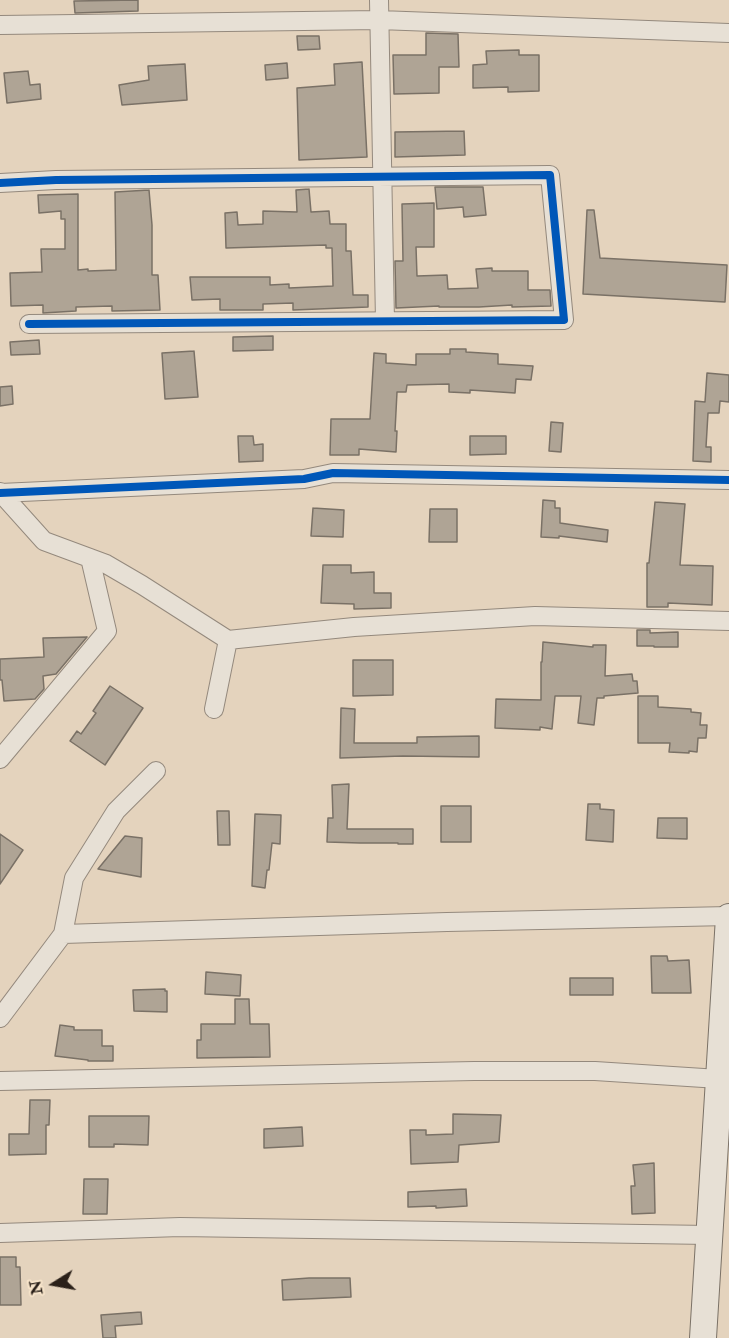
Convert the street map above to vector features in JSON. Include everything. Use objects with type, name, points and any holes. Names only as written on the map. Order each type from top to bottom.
[{"type":"street","points":[[379,0],[385,321]]},
{"type":"street","points":[[0,25],[379,20],[729,33]]},
{"type":"street","points":[[0,183],[56,180],[550,175],[564,320],[29,324]]},
{"type":"street","points":[[0,493],[304,479],[333,473],[729,480]]},
{"type":"street","points":[[0,493],[44,541],[106,564],[228,640],[354,627],[536,616],[729,621]]},
{"type":"street","points":[[0,759],[107,631],[90,558]]},
{"type":"street","points":[[214,709],[228,640]]},
{"type":"street","points":[[0,1018],[63,934],[74,878],[116,810],[156,771]]},
{"type":"street","points":[[63,934],[447,922],[729,917],[703,1338]]},
{"type":"street","points":[[0,1081],[474,1071],[595,1071],[719,1079]]},
{"type":"street","points":[[720,1338],[729,1203]]},
{"type":"street","points":[[0,1233],[180,1227],[709,1236]]},
{"type":"building","points":[[138,0],[138,11],[75,13],[74,1]]},
{"type":"building","points":[[426,33],[458,34],[459,67],[439,67],[439,93],[394,94],[393,55],[426,55]]},
{"type":"building","points":[[297,36],[319,36],[320,49],[298,50]]},
{"type":"building","points":[[519,50],[519,55],[539,55],[539,91],[508,92],[508,87],[473,88],[473,65],[487,64],[486,51]]},
{"type":"building","points":[[362,62],[367,157],[299,160],[297,88],[335,85],[334,64]]},
{"type":"building","points":[[287,63],[288,78],[266,80],[265,65]]},
{"type":"building","points":[[185,64],[187,100],[122,105],[119,85],[149,80],[148,66]]},
{"type":"building","points":[[28,71],[30,85],[40,84],[41,99],[7,103],[4,73]]},
{"type":"building","points":[[464,131],[465,155],[395,157],[395,132]]},
{"type":"building","points":[[435,187],[483,187],[486,215],[464,217],[463,207],[437,209]]},
{"type":"building","points":[[309,189],[311,212],[329,211],[330,224],[346,224],[346,251],[351,251],[353,295],[368,295],[368,307],[293,310],[293,303],[263,304],[263,310],[220,310],[220,299],[192,300],[190,277],[270,277],[270,285],[289,284],[289,288],[333,286],[332,248],[326,248],[326,245],[226,248],[225,213],[237,212],[238,225],[263,224],[263,211],[297,212],[296,190]]},
{"type":"building","points":[[149,190],[152,275],[158,275],[160,310],[112,311],[112,306],[76,307],[76,311],[43,313],[43,305],[11,306],[10,273],[42,272],[41,249],[65,249],[65,219],[61,219],[61,211],[39,213],[38,195],[78,194],[78,270],[116,270],[115,192]]},
{"type":"building","points":[[434,203],[434,247],[416,247],[417,276],[447,275],[448,289],[478,288],[476,269],[528,271],[528,290],[550,290],[551,306],[396,308],[395,261],[403,261],[402,204]]},
{"type":"building","points":[[587,210],[594,210],[600,258],[727,265],[725,302],[583,294]]},
{"type":"building","points":[[273,336],[273,350],[233,351],[233,337]]},
{"type":"building","points":[[39,340],[40,354],[11,355],[10,342]]},
{"type":"building","points":[[450,349],[498,354],[498,364],[533,366],[531,380],[516,379],[515,393],[470,390],[470,393],[449,392],[449,384],[407,385],[406,392],[397,392],[396,452],[359,449],[359,455],[330,455],[331,419],[370,419],[374,353],[386,354],[386,363],[416,365],[416,354],[450,354]]},
{"type":"building","points":[[194,351],[198,397],[165,399],[162,353]]},
{"type":"building","points":[[707,373],[729,375],[729,402],[720,401],[719,413],[708,413],[706,447],[711,447],[711,462],[693,461],[695,401],[705,402]]},
{"type":"building","points":[[12,386],[13,404],[0,406],[0,387]]},
{"type":"building","points":[[551,422],[563,423],[561,452],[549,451]]},
{"type":"building","points":[[238,436],[253,436],[254,445],[263,444],[263,461],[239,462]]},
{"type":"building","points":[[470,436],[506,436],[506,454],[470,455]]},
{"type":"building","points":[[543,500],[555,501],[555,508],[560,508],[560,523],[608,530],[607,542],[559,536],[559,538],[541,537]]},
{"type":"building","points":[[655,502],[685,504],[680,565],[713,566],[712,605],[668,603],[668,607],[647,607],[647,563],[649,563]]},
{"type":"building","points":[[313,508],[344,510],[343,537],[311,536]]},
{"type":"building","points":[[430,509],[457,509],[457,542],[429,542]]},
{"type":"building","points":[[323,565],[351,565],[351,573],[374,572],[374,593],[391,593],[391,608],[354,609],[354,604],[321,603]]},
{"type":"building","points":[[637,630],[650,630],[650,633],[678,632],[678,647],[637,646]]},
{"type":"building","points":[[87,637],[56,674],[43,676],[44,689],[35,699],[4,701],[2,680],[0,680],[0,659],[44,657],[43,638]]},
{"type":"building","points":[[543,642],[593,647],[593,645],[606,645],[605,676],[632,674],[633,681],[637,681],[638,693],[597,698],[594,725],[578,723],[581,696],[555,696],[552,729],[495,728],[496,699],[541,700]]},
{"type":"building","points":[[353,660],[393,660],[393,695],[353,696]]},
{"type":"building","points":[[110,686],[143,708],[105,765],[70,741],[77,731],[81,734],[96,713],[93,711]]},
{"type":"building","points":[[638,696],[658,696],[658,707],[691,709],[691,712],[701,713],[700,725],[707,725],[706,738],[698,738],[697,752],[669,752],[670,743],[638,743]]},
{"type":"building","points":[[341,708],[355,709],[354,743],[417,743],[417,737],[479,736],[479,757],[340,758]]},
{"type":"building","points":[[349,784],[347,829],[413,829],[413,844],[327,842],[328,818],[333,818],[332,785]]},
{"type":"building","points":[[588,804],[600,804],[600,809],[614,810],[613,842],[586,840]]},
{"type":"building","points":[[441,806],[471,806],[471,842],[441,842]]},
{"type":"building","points":[[217,811],[229,811],[230,845],[218,845]]},
{"type":"building","points":[[255,814],[281,815],[280,844],[272,843],[265,888],[252,886]]},
{"type":"building","points":[[658,818],[687,818],[687,839],[657,838]]},
{"type":"building","points":[[0,834],[23,850],[0,884]]},
{"type":"building","points":[[125,836],[142,838],[141,877],[98,869]]},
{"type":"building","points":[[651,956],[667,956],[668,961],[689,960],[691,993],[652,993]]},
{"type":"building","points":[[206,972],[241,975],[240,996],[205,994]]},
{"type":"building","points":[[570,978],[613,978],[613,995],[570,995]]},
{"type":"building","points":[[165,989],[167,991],[167,1012],[134,1011],[133,990]]},
{"type":"building","points":[[235,999],[249,999],[250,1024],[269,1024],[270,1057],[197,1058],[197,1040],[201,1040],[201,1024],[235,1024]]},
{"type":"building","points":[[60,1025],[74,1027],[74,1030],[102,1030],[102,1046],[113,1046],[113,1061],[88,1061],[55,1056]]},
{"type":"building","points":[[30,1100],[50,1100],[49,1125],[46,1125],[46,1154],[9,1155],[9,1134],[29,1134]]},
{"type":"building","points":[[453,1114],[501,1115],[499,1142],[459,1145],[458,1162],[411,1164],[410,1130],[426,1130],[426,1135],[453,1134]]},
{"type":"building","points":[[89,1116],[149,1116],[148,1145],[114,1144],[114,1147],[89,1147]]},
{"type":"building","points":[[302,1127],[303,1146],[264,1148],[264,1129]]},
{"type":"building","points":[[654,1163],[655,1213],[632,1214],[631,1186],[635,1186],[633,1165]]},
{"type":"building","points":[[84,1179],[108,1179],[107,1214],[83,1214]]},
{"type":"building","points":[[466,1189],[467,1206],[408,1207],[408,1192]]},
{"type":"building","points":[[0,1257],[16,1257],[16,1267],[20,1267],[21,1305],[0,1305]]},
{"type":"building","points":[[350,1278],[351,1297],[283,1300],[282,1280]]},
{"type":"building","points":[[141,1312],[142,1324],[115,1326],[116,1338],[103,1338],[101,1315]]},
{"type":"cycle path","points":[[0,183],[56,180],[550,175],[564,320],[29,324]]},
{"type":"cycle path","points":[[0,493],[304,479],[333,473],[729,480]]}]
